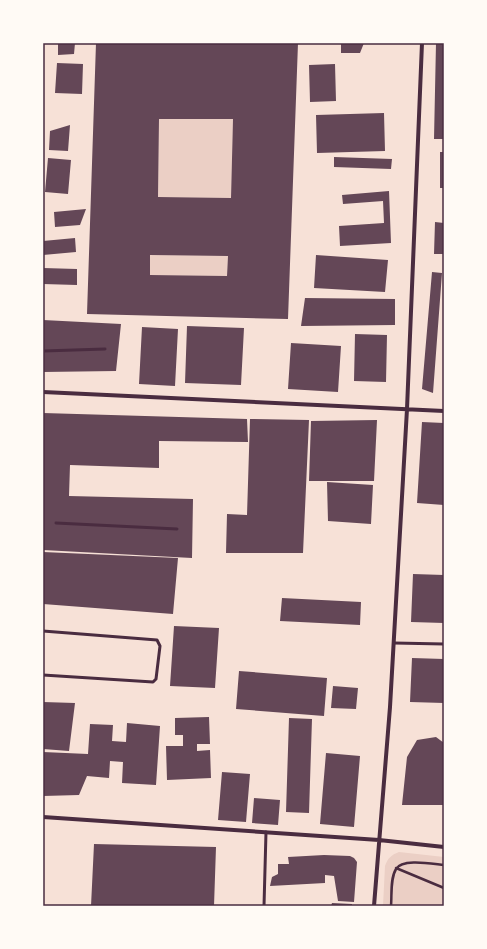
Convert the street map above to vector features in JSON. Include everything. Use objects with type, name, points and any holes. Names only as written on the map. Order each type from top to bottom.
[{"type":"street","points":[[374,906],[394,643],[407,409],[422,43]]},
{"type":"street","points":[[43,392],[444,411]]},
{"type":"street","points":[[43,817],[379,840],[444,847]]},
{"type":"lane","points":[[43,351],[105,349]]},
{"type":"lane","points":[[56,523],[177,529]]},
{"type":"lane","points":[[43,631],[157,640],[160,646],[156,678],[153,682],[43,675]]},
{"type":"lane","points":[[394,643],[444,644]]},
{"type":"lane","points":[[264,906],[266,832]]},
{"type":"path","points":[[391,906],[393,876],[399,865],[406,862],[444,865]]},
{"type":"path","points":[[396,868],[444,888]]},
{"type":"shaded area","points":[[159,119],[233,119],[231,198],[158,197]]},
{"type":"shaded area","points":[[150,255],[228,256],[227,276],[150,275]]},
{"type":"shaded area","points":[[399,852],[444,857],[444,906],[383,906],[385,866],[390,857]]},
{"type":"building","points":[[58,43],[75,43],[74,54],[58,55]]},
{"type":"building","points":[[96,43],[298,43],[288,319],[87,314]],"holes":[[[159,119],[233,119],[231,198],[158,197]],[[150,255],[228,256],[227,276],[150,275]]]},
{"type":"building","points":[[341,43],[364,43],[360,53],[341,53]]},
{"type":"building","points":[[436,43],[444,43],[444,139],[434,139]]},
{"type":"building","points":[[57,63],[83,64],[82,94],[55,93]]},
{"type":"building","points":[[335,64],[336,101],[310,102],[309,65]]},
{"type":"building","points":[[384,113],[385,151],[317,153],[316,115]]},
{"type":"building","points":[[70,125],[68,151],[49,150],[50,131]]},
{"type":"building","points":[[440,152],[444,152],[444,188],[440,188]]},
{"type":"building","points":[[334,157],[392,159],[391,169],[334,167]]},
{"type":"building","points":[[48,158],[71,160],[68,194],[45,192]]},
{"type":"building","points":[[389,191],[391,243],[340,246],[339,226],[384,223],[383,201],[343,204],[342,195]]},
{"type":"building","points":[[86,209],[80,225],[55,227],[54,212]]},
{"type":"building","points":[[435,222],[444,223],[444,254],[434,254]]},
{"type":"building","points":[[75,238],[76,252],[43,255],[43,241]]},
{"type":"building","points":[[316,255],[388,260],[385,292],[314,288]]},
{"type":"building","points":[[43,268],[77,269],[77,285],[43,284]]},
{"type":"building","points":[[432,272],[442,273],[433,393],[422,389]]},
{"type":"building","points":[[305,298],[395,299],[395,325],[301,326]]},
{"type":"building","points":[[43,320],[121,324],[116,371],[43,372]]},
{"type":"building","points":[[187,326],[244,328],[241,385],[185,383]]},
{"type":"building","points":[[142,327],[178,329],[175,386],[139,384]]},
{"type":"building","points":[[355,334],[387,335],[386,382],[354,381]]},
{"type":"building","points":[[291,343],[341,346],[338,392],[288,389]]},
{"type":"building","points":[[43,413],[247,419],[248,442],[159,441],[159,468],[70,465],[69,496],[193,499],[192,558],[43,550]]},
{"type":"building","points":[[250,419],[309,420],[303,553],[226,553],[227,514],[247,515]]},
{"type":"building","points":[[377,420],[374,481],[309,481],[311,421]]},
{"type":"building","points":[[422,422],[444,423],[444,505],[417,503]]},
{"type":"building","points":[[327,482],[373,485],[371,524],[328,521]]},
{"type":"building","points":[[43,552],[178,558],[173,614],[43,604]]},
{"type":"building","points":[[413,574],[444,575],[444,623],[411,622]]},
{"type":"building","points":[[282,598],[361,602],[360,625],[280,621]]},
{"type":"building","points":[[174,626],[219,628],[215,688],[170,686]]},
{"type":"building","points":[[412,658],[444,659],[444,703],[410,702]]},
{"type":"building","points":[[239,671],[327,678],[324,716],[236,709]]},
{"type":"building","points":[[333,686],[358,688],[356,709],[331,708]]},
{"type":"building","points":[[43,702],[75,703],[69,751],[43,749]]},
{"type":"building","points":[[209,717],[210,744],[197,744],[197,751],[210,750],[211,778],[167,780],[166,746],[183,746],[183,735],[175,735],[175,718]]},
{"type":"building","points":[[289,718],[312,719],[309,813],[286,812]]},
{"type":"building","points":[[127,723],[160,726],[156,785],[122,783],[123,762],[110,761],[109,778],[87,776],[79,795],[43,796],[43,752],[88,754],[90,724],[113,725],[112,741],[126,742]]},
{"type":"building","points":[[436,737],[444,743],[444,805],[402,805],[407,757],[417,740]]},
{"type":"building","points":[[326,753],[360,756],[354,827],[320,824]]},
{"type":"building","points":[[222,772],[250,774],[246,822],[218,820]]},
{"type":"building","points":[[254,798],[280,800],[278,825],[252,823]]},
{"type":"building","points":[[94,844],[216,847],[214,906],[91,906]]},
{"type":"building","points":[[324,855],[350,856],[357,862],[354,902],[338,901],[334,876],[325,875],[325,883],[270,886],[272,877],[278,874],[278,864],[289,864],[288,857]]},
{"type":"building","points":[[332,903],[352,904],[352,906],[331,906]]}]
